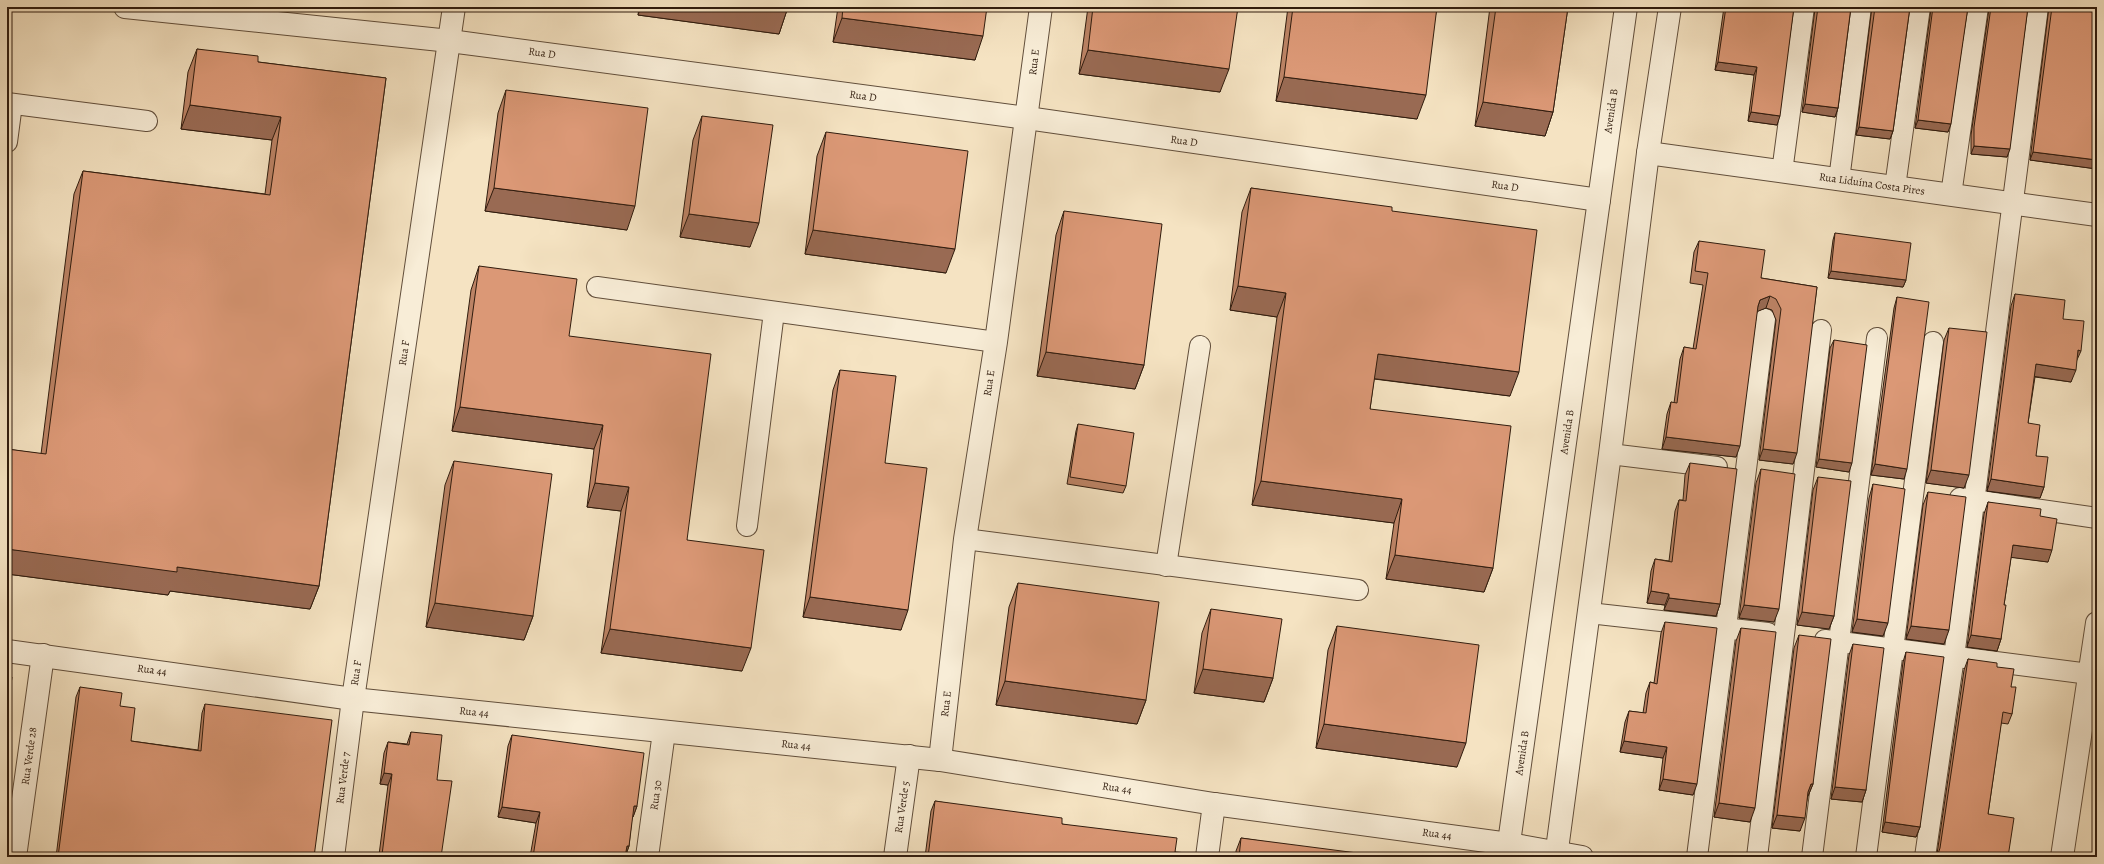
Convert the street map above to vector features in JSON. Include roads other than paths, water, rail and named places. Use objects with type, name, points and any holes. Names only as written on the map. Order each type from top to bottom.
[{"type":"street","name":"Rua D","points":[[125,7],[450,41],[1027,118],[1599,200]]},
{"type":"street","name":"Rua F","points":[[353,698],[454,7]]},
{"type":"street","name":"Rua E","points":[[940,760],[964,538],[996,342],[1041,7]]},
{"type":"street","name":"Avenida B","points":[[1508,850],[1626,7]]},
{"type":"street","points":[[1556,855],[1610,454],[1648,153],[1670,7]]},
{"type":"street","points":[[2079,7],[2097,9]]},
{"type":"street","name":"Rua Liduína Costa Pires","points":[[1648,153],[2097,215]]},
{"type":"street","points":[[2062,857],[2093,675],[2097,623]]},
{"type":"street","name":"Rua 44","points":[[7,651],[353,698],[940,760],[1508,850],[1582,857]]},
{"type":"street","name":"Rua Verde 28","points":[[15,857],[43,655]]},
{"type":"street","name":"Rua Verde 7","points":[[333,857],[353,698]]},
{"type":"street","name":"Rua 30","points":[[647,857],[664,732]]},
{"type":"street","name":"Rua Verde 5","points":[[895,857],[909,756]]},
{"type":"street","points":[[1207,857],[1214,804]]},
{"type":"lane","points":[[1782,172],[1804,7]]},
{"type":"lane","points":[[1839,180],[1861,7]]},
{"type":"lane","points":[[1895,187],[1920,7]]},
{"type":"lane","points":[[1951,195],[1978,7]]},
{"type":"lane","points":[[1925,857],[1954,657],[2011,203],[2038,7]]},
{"type":"lane","points":[[7,142],[10,103],[147,121]]},
{"type":"lane","points":[[597,287],[996,342]]},
{"type":"lane","points":[[746,526],[774,312]]},
{"type":"lane","points":[[1697,857],[1765,319]]},
{"type":"lane","points":[[1757,857],[1797,636],[1803,477],[1821,330]]},
{"type":"lane","points":[[1812,857],[1839,642],[1866,486],[1877,338]]},
{"type":"lane","points":[[1866,857],[1893,649],[1921,493],[1933,342]]},
{"type":"lane","points":[[1166,566],[1200,346]]},
{"type":"lane","points":[[1610,454],[1866,486]]},
{"type":"lane","points":[[1921,493],[2097,518]]},
{"type":"lane","points":[[964,538],[1166,566],[1358,590]]},
{"type":"lane","points":[[1589,613],[1797,636],[2093,675]]}]
